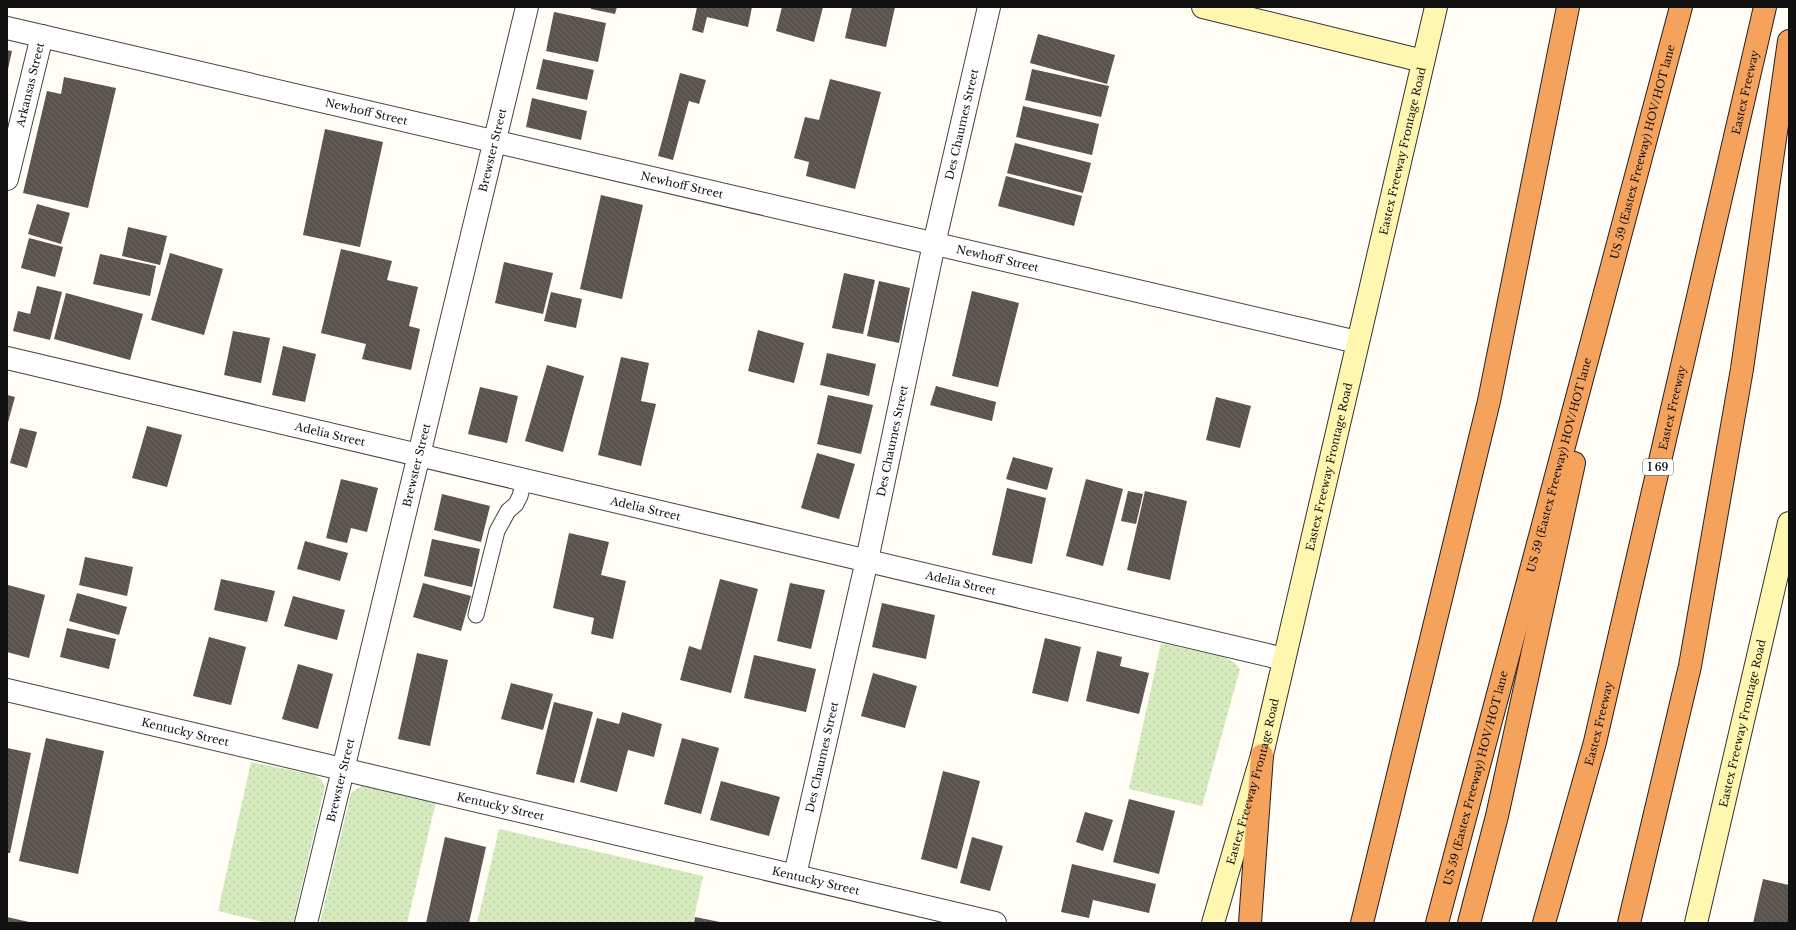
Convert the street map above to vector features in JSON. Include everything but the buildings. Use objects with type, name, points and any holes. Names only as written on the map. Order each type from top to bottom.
[{"type":"highway","points":[[1362,923],[1489,401],[1568,7]]},
{"type":"highway","name":"US 59 (Eastex Freeway) HOV/HOT lane","points":[[1437,923],[1681,7]]},
{"type":"highway","name":"Eastex Freeway","points":[[1544,923],[1594,742],[1764,8]]},
{"type":"highway","points":[[1629,923],[1690,666],[1742,369],[1789,41]]},
{"type":"highway","points":[[1469,923],[1497,816],[1639,164]]},
{"type":"highway","points":[[1250,923],[1262,755]]},
{"type":"main road","points":[[1203,7],[1423,61]]},
{"type":"main road","name":"Eastex Freeway Frontage Road","points":[[1213,923],[1262,755],[1436,7]]},
{"type":"main road","name":"Eastex Freeway Frontage Road","points":[[1696,923],[1789,523]]},
{"type":"street","name":"Brewster Street","points":[[306,923],[527,7]]},
{"type":"street","name":"Des Chaumes Street","points":[[795,875],[867,560],[934,244],[989,7]]},
{"type":"street","name":"Newhoff Street","points":[[7,28],[1357,342]]},
{"type":"street","name":"Arkansas Street","points":[[7,179],[42,36]]},
{"type":"street","name":"Adelia Street","points":[[7,358],[1284,659]]},
{"type":"street","name":"Kentucky Street","points":[[7,690],[995,923]]},
{"type":"lane","points":[[476,615],[497,531],[508,511],[516,504],[520,496],[524,480]]},
{"type":"green space","points":[[1161,643],[1223,657],[1234,662],[1240,669],[1202,806],[1129,789]]},
{"type":"green space","points":[[251,762],[314,775],[321,779],[325,786],[293,923],[267,923],[218,911]]},
{"type":"green space","points":[[363,785],[436,802],[407,923],[320,923],[351,793]]},
{"type":"green space","points":[[499,829],[703,876],[693,923],[477,923]]}]
